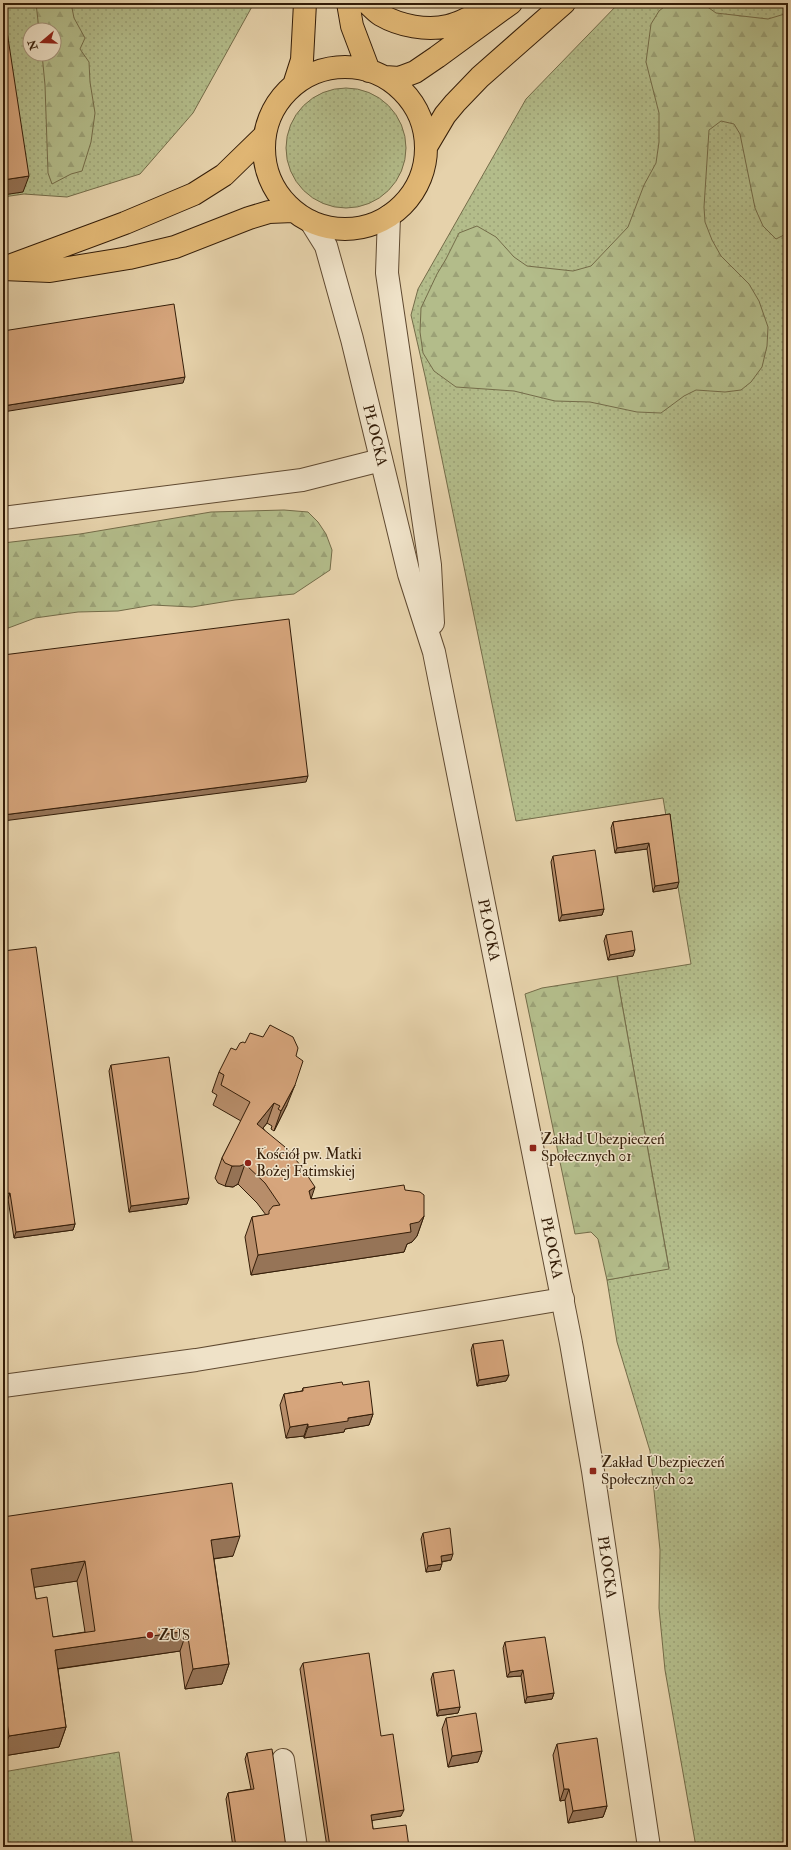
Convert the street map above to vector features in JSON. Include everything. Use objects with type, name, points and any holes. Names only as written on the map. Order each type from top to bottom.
[{"type":"main road","points":[[294,85],[302,60],[305,3]]},
{"type":"main road","points":[[348,3],[352,26],[377,74],[396,85],[415,107],[425,133],[426,147],[423,171],[415,189],[404,204],[389,216],[375,224],[359,229],[343,230],[326,228],[302,216],[278,194],[272,185],[266,169],[264,136],[268,121],[282,96],[307,76],[322,70],[338,67],[354,67],[377,74],[399,78],[415,72],[511,3]]},
{"type":"main road","points":[[367,3],[381,15],[401,24],[428,28],[448,26],[472,16],[495,3]]},
{"type":"main road","points":[[426,147],[445,115],[455,103],[480,77],[564,3]]},
{"type":"main road","points":[[3,269],[70,242],[125,223],[194,194],[224,175],[264,136]]},
{"type":"main road","points":[[3,269],[50,271],[129,258],[175,247],[249,218],[269,212],[302,216]]},
{"type":"street","name":"PŁOCKA","points":[[302,216],[326,246],[352,340],[409,574],[434,652],[563,1299],[593,1471],[649,1847]]},
{"type":"street","name":"PŁOCKA","points":[[389,216],[387,273],[430,565],[434,652]]},
{"type":"street","points":[[3,518],[302,480],[381,460]]},
{"type":"street","points":[[3,1386],[196,1360],[563,1299]]},
{"type":"street","points":[[283,1760],[296,1847]]},
{"type":"green space","points":[[3,3],[254,3],[193,113],[140,174],[67,197],[24,194],[3,197]]},
{"type":"green space","points":[[36,3],[71,3],[74,18],[85,38],[80,49],[89,62],[90,82],[95,113],[91,142],[82,171],[71,174],[52,184],[48,173],[43,62],[62,62],[62,22],[38,22]]},
{"type":"green space","points":[[619,3],[788,3],[788,1847],[696,1847],[665,1670],[659,1608],[660,1550],[650,1451],[617,1342],[607,1280],[669,1268],[617,976],[691,964],[663,798],[516,821],[425,376],[411,315],[418,289],[526,99]]},
{"type":"green space","points":[[669,3],[702,3],[716,13],[768,19],[788,13],[788,233],[776,239],[763,226],[755,208],[740,134],[734,124],[721,121],[709,130],[704,207],[705,222],[712,240],[721,256],[749,284],[759,301],[768,327],[767,346],[762,367],[751,382],[741,390],[725,392],[696,390],[684,396],[661,413],[637,412],[590,402],[555,401],[514,391],[456,387],[434,371],[423,353],[420,332],[421,308],[459,233],[477,226],[496,237],[514,257],[527,266],[573,271],[591,266],[628,227],[644,185],[656,163],[659,142],[659,113],[646,62],[651,24],[659,11]]},
{"type":"green space","points":[[346,88],[358,89],[369,93],[379,98],[388,106],[396,115],[401,125],[405,136],[405,160],[401,171],[396,181],[388,190],[379,198],[369,203],[358,207],[346,208],[334,207],[323,203],[313,198],[304,190],[296,181],[291,171],[287,160],[286,148],[287,136],[291,125],[296,115],[304,106],[313,98],[323,93],[334,89]]},
{"type":"green space","points":[[284,510],[308,512],[318,522],[326,534],[332,550],[330,570],[294,594],[235,600],[192,607],[153,605],[118,611],[78,612],[35,618],[3,630],[3,543],[80,534],[211,512]]},
{"type":"green space","points":[[617,976],[669,1269],[607,1280],[598,1239],[591,1232],[575,1234],[525,994],[542,988]]},
{"type":"green space","points":[[119,1752],[133,1847],[3,1847],[3,1772]]},
{"type":"building","points":[[3,5],[29,176],[3,180]]},
{"type":"building","points":[[174,304],[185,377],[3,406],[3,331]]},
{"type":"building","points":[[289,619],[308,776],[3,815],[3,655]]},
{"type":"building","points":[[670,814],[679,882],[655,886],[649,843],[617,848],[613,822]]},
{"type":"building","points":[[595,850],[604,909],[562,915],[553,856]]},
{"type":"building","points":[[632,931],[635,950],[610,955],[606,935]]},
{"type":"building","points":[[36,947],[75,1224],[16,1232],[10,1193],[3,1194],[3,951]]},
{"type":"building","name":"Kościół pw. Matki Bożej Fatimskiej","points":[[270,1025],[293,1037],[298,1048],[296,1056],[303,1061],[295,1085],[281,1111],[278,1109],[280,1106],[274,1103],[257,1124],[285,1147],[301,1166],[315,1187],[309,1191],[311,1199],[404,1185],[405,1190],[420,1192],[424,1195],[424,1216],[419,1222],[410,1224],[411,1232],[258,1255],[252,1217],[269,1214],[269,1211],[273,1206],[280,1205],[265,1183],[245,1164],[240,1166],[232,1166],[225,1163],[222,1158],[250,1102],[221,1085],[224,1075],[219,1072],[231,1048],[236,1050],[240,1043],[245,1043],[250,1033],[263,1037]]},
{"type":"building","points":[[169,1057],[189,1198],[131,1206],[111,1065]]},
{"type":"building","points":[[503,1340],[509,1375],[479,1380],[473,1344]]},
{"type":"building","points":[[369,1381],[373,1414],[348,1418],[348,1421],[308,1427],[308,1424],[290,1427],[284,1394],[303,1391],[303,1388],[342,1382],[343,1385]]},
{"type":"building","name":"ZUS","points":[[232,1483],[240,1536],[211,1540],[229,1664],[193,1669],[187,1631],[55,1650],[66,1727],[9,1736],[3,1695],[3,1517]],"holes":[[[85,1561],[95,1631],[53,1637],[47,1597],[36,1599],[31,1569]]]},
{"type":"building","points":[[450,1528],[453,1554],[441,1556],[442,1564],[428,1566],[423,1533]]},
{"type":"building","points":[[545,1637],[554,1693],[527,1697],[523,1670],[510,1672],[505,1642]]},
{"type":"building","points":[[369,1653],[381,1736],[393,1734],[404,1810],[371,1815],[373,1829],[406,1825],[409,1847],[330,1847],[303,1663]]},
{"type":"building","points":[[454,1670],[460,1707],[439,1710],[433,1673]]},
{"type":"building","points":[[476,1713],[482,1751],[452,1756],[446,1718]]},
{"type":"building","points":[[597,1738],[607,1806],[573,1811],[569,1789],[564,1789],[557,1744]]},
{"type":"building","points":[[272,1749],[286,1847],[236,1847],[228,1793],[254,1789],[247,1753]]},
{"type":"place","name":"Zakład Ubezpieczeń Społecznych 01","points":[[533,1148]]},
{"type":"place","name":"Kościół pw. Matki Bożej Fatimskiej","points":[[248,1163]]},
{"type":"place","name":"Zakład Ubezpieczeń Społecznych 02","points":[[593,1471]]},
{"type":"place","name":"ZUS","points":[[150,1635]]}]
